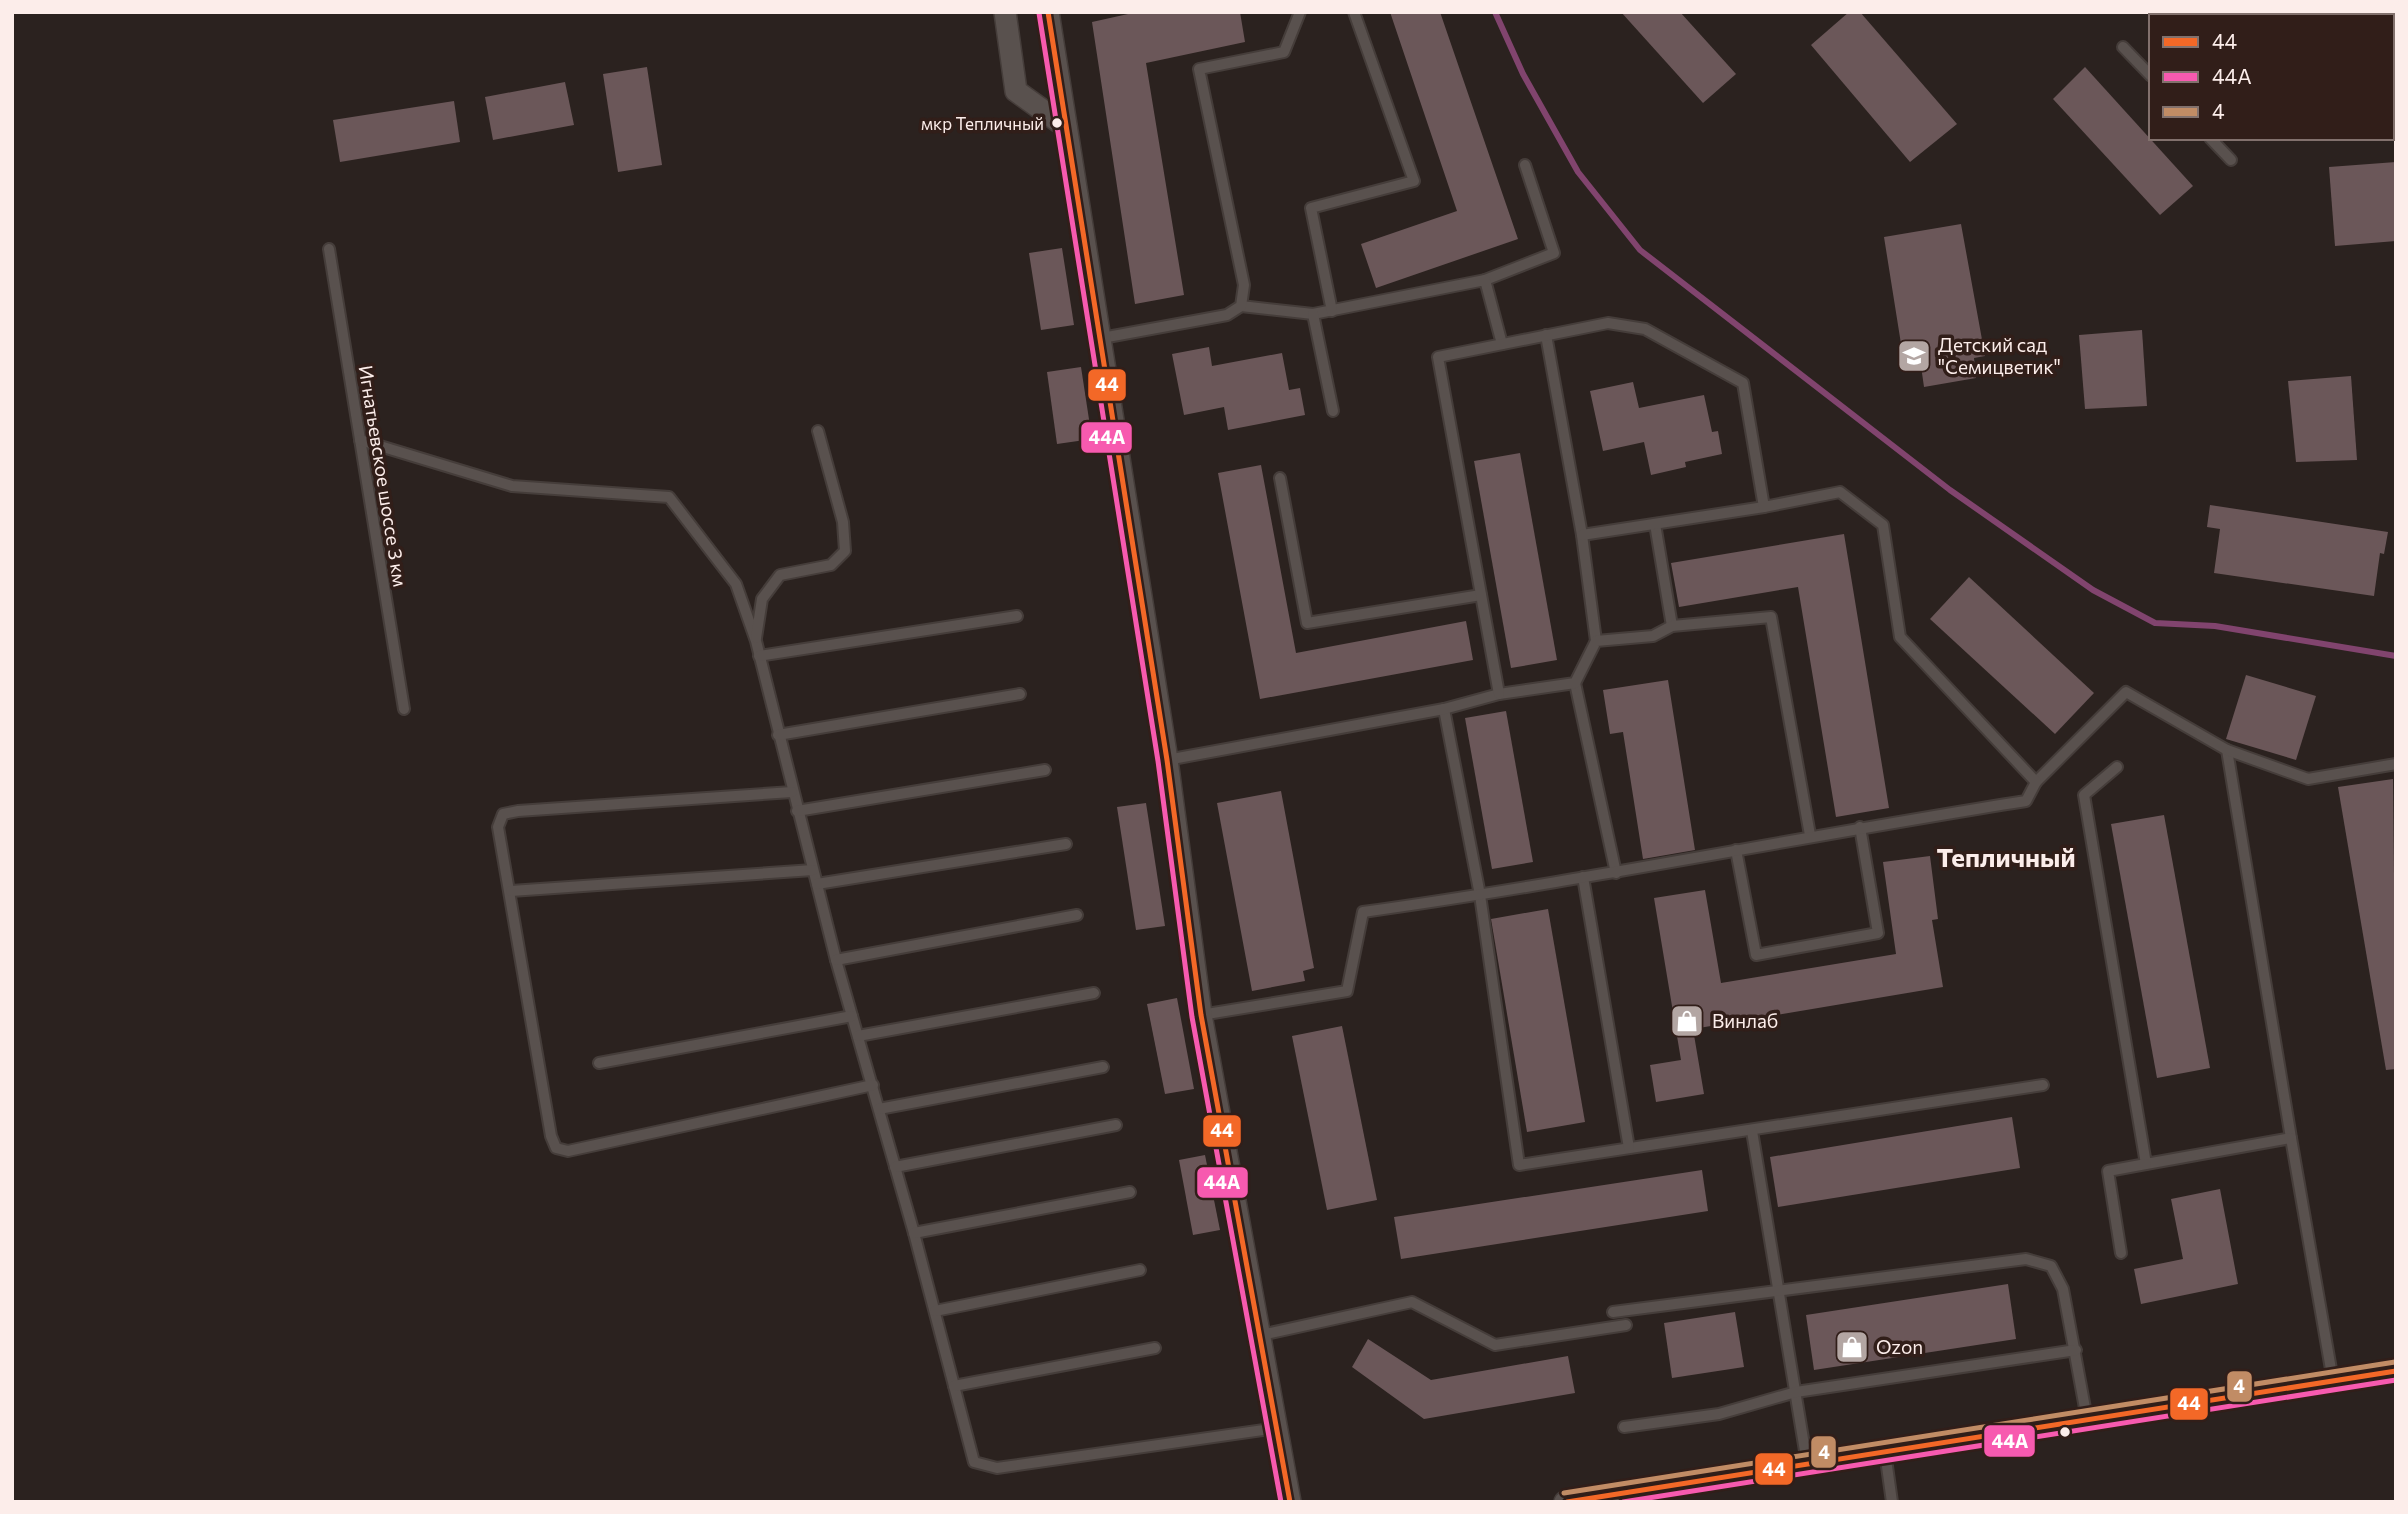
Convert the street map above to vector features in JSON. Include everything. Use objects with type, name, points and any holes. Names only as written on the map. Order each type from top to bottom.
[{"type":"street","points":[[1005,12],[1016,91],[1066,127]]},
{"type":"street","points":[[1054,14],[1066,127],[1102,338],[1167,761],[1201,1015],[1290,1502]]},
{"type":"street","points":[[1565,1502],[2396,1371]]},
{"type":"lane","points":[[1241,306],[1244,285],[1199,69],[1284,52],[1300,12]]},
{"type":"lane","points":[[1332,311],[1311,208],[1414,181],[1354,12]]},
{"type":"lane","points":[[2123,47],[2149,74]]},
{"type":"lane","points":[[2212,140],[2231,160]]},
{"type":"lane","points":[[1102,338],[1227,315],[1241,306],[1313,314],[1332,311],[1486,280],[1554,253],[1525,165]]},
{"type":"lane","name":"Игнатьевское шоссе 3 км","points":[[329,249],[404,709]]},
{"type":"lane","points":[[1486,280],[1502,344]]},
{"type":"lane","points":[[1313,314],[1332,411]]},
{"type":"lane","points":[[1499,694],[1438,356],[1608,323],[1645,329],[1743,383],[1765,507]]},
{"type":"lane","points":[[1546,335],[1582,535],[1596,641],[1575,683],[1616,873]]},
{"type":"lane","points":[[756,641],[762,599],[780,575],[831,565],[845,551],[843,522],[818,431]]},
{"type":"lane","points":[[360,440],[512,486],[669,497],[736,583],[756,641],[836,960],[880,1109],[974,1462],[984,1467],[997,1468],[1277,1428]]},
{"type":"lane","points":[[1280,478],[1307,624],[1481,595]]},
{"type":"lane","points":[[1582,535],[1765,507],[1840,492],[1884,525],[1900,637],[2036,782]]},
{"type":"lane","points":[[1656,524],[1672,626]]},
{"type":"lane","points":[[760,656],[1017,616]]},
{"type":"lane","points":[[1596,641],[1653,636],[1672,626],[1771,617],[1811,835]]},
{"type":"lane","points":[[1167,761],[1444,709],[1499,694],[1575,683]]},
{"type":"lane","points":[[1201,1015],[1347,991],[1363,912],[1616,873],[1811,835],[2026,801],[2036,782],[2126,692],[2227,750],[2308,779],[2396,764]]},
{"type":"lane","points":[[778,735],[1020,694]]},
{"type":"lane","points":[[1444,709],[1480,895],[1519,1165],[2043,1085]]},
{"type":"lane","points":[[2227,750],[2333,1381]]},
{"type":"lane","points":[[2117,767],[2084,795],[2146,1164]]},
{"type":"lane","points":[[797,811],[1045,770]]},
{"type":"lane","points":[[792,792],[503,814],[498,827],[551,1136],[556,1147],[568,1151],[873,1085]]},
{"type":"lane","points":[[1736,850],[1756,955],[1878,933],[1860,827]]},
{"type":"lane","points":[[817,884],[1066,844]]},
{"type":"lane","points":[[510,891],[813,870]]},
{"type":"lane","points":[[1583,877],[1629,1148]]},
{"type":"lane","points":[[836,960],[1077,915]]},
{"type":"lane","points":[[858,1036],[1094,993]]},
{"type":"lane","points":[[598,1063],[852,1016]]},
{"type":"lane","points":[[880,1109],[1103,1067]]},
{"type":"lane","points":[[895,1167],[1116,1125]]},
{"type":"lane","points":[[1752,1131],[1807,1464]]},
{"type":"lane","points":[[2121,1253],[2108,1171],[2291,1138]]},
{"type":"lane","points":[[914,1234],[1130,1192]]},
{"type":"lane","points":[[1613,1312],[1778,1288],[1793,1291],[2026,1259],[2050,1266],[2063,1289],[2087,1419]]},
{"type":"lane","points":[[934,1311],[1140,1270]]},
{"type":"lane","points":[[1261,1335],[1412,1302],[1494,1345],[1626,1325]]},
{"type":"lane","points":[[954,1385],[1155,1348]]},
{"type":"lane","points":[[1624,1427],[1719,1414],[1796,1392],[2076,1349]]},
{"type":"lane","points":[[1885,1452],[1892,1502]]},
{"type":"building","points":[[1137,12],[1240,12],[1245,42],[1146,63],[1184,295],[1135,304],[1092,22]]},
{"type":"building","points":[[1390,12],[1440,12],[1518,239],[1376,288],[1361,244],[1457,211]]},
{"type":"building","points":[[1621,12],[1680,12],[1736,74],[1703,103]]},
{"type":"building","points":[[1849,12],[1860,12],[1957,124],[1910,162],[1811,45]]},
{"type":"building","points":[[647,67],[662,165],[618,172],[603,74]]},
{"type":"building","points":[[2085,67],[2193,186],[2160,215],[2053,99]]},
{"type":"building","points":[[565,82],[574,125],[493,140],[485,97]]},
{"type":"building","points":[[454,101],[460,142],[340,162],[333,120]]},
{"type":"building","points":[[2396,162],[2396,241],[2335,246],[2329,167]]},
{"type":"building","points":[[1961,224],[1985,356],[1974,358],[1976,378],[1924,387],[1921,366],[1905,369],[1884,237]]},
{"type":"building","points":[[1062,248],[1074,325],[1041,330],[1029,253]]},
{"type":"building","points":[[2142,330],[2147,406],[2085,409],[2079,335]]},
{"type":"building","points":[[1209,347],[1212,366],[1282,353],[1289,390],[1300,388],[1305,415],[1228,430],[1224,407],[1184,415],[1172,354]]},
{"type":"building","points":[[1081,367],[1092,439],[1057,444],[1047,372]]},
{"type":"building","points":[[2351,376],[2357,460],[2296,462],[2288,381]]},
{"type":"building","points":[[1633,382],[1639,408],[1704,395],[1712,432],[1718,431],[1722,454],[1685,462],[1686,467],[1651,475],[1644,442],[1603,451],[1590,391]]},
{"type":"building","points":[[1520,453],[1557,660],[1511,668],[1474,461]]},
{"type":"building","points":[[1261,465],[1296,653],[1466,621],[1473,660],[1260,699],[1218,473]]},
{"type":"building","points":[[2210,505],[2388,532],[2384,554],[2380,553],[2374,596],[2214,573],[2220,529],[2207,527]]},
{"type":"building","points":[[1844,534],[1889,808],[1836,817],[1798,587],[1679,607],[1671,563]]},
{"type":"building","points":[[1969,577],[2094,693],[2055,734],[1930,619]]},
{"type":"building","points":[[2246,675],[2316,696],[2296,760],[2226,739]]},
{"type":"building","points":[[1668,680],[1695,850],[1643,859],[1623,732],[1610,734],[1603,690]]},
{"type":"building","points":[[1506,711],[1533,862],[1492,869],[1465,718]]},
{"type":"building","points":[[2393,779],[2396,1069],[2386,1070],[2338,787]]},
{"type":"building","points":[[1281,791],[1314,968],[1303,971],[1305,981],[1252,991],[1217,803]]},
{"type":"building","points":[[1146,803],[1165,926],[1136,930],[1117,807]]},
{"type":"building","points":[[2164,815],[2210,1068],[2157,1078],[2111,824]]},
{"type":"building","points":[[1930,856],[1938,919],[1932,920],[1943,987],[1693,1029],[1704,1094],[1656,1102],[1650,1065],[1681,1060],[1654,898],[1705,890],[1721,983],[1896,954],[1883,862]]},
{"type":"building","points":[[1548,909],[1585,1122],[1527,1132],[1491,919]]},
{"type":"building","points":[[1177,998],[1194,1089],[1165,1094],[1147,1004]]},
{"type":"building","points":[[1342,1026],[1377,1200],[1327,1210],[1292,1036]]},
{"type":"building","points":[[2012,1117],[2020,1168],[1778,1207],[1770,1157]]},
{"type":"building","points":[[1205,1155],[1220,1230],[1193,1235],[1179,1160]]},
{"type":"building","points":[[1702,1170],[1708,1211],[1401,1259],[1394,1217]]},
{"type":"building","points":[[2220,1189],[2238,1284],[2141,1304],[2134,1269],[2183,1259],[2171,1199]]},
{"type":"building","points":[[2008,1284],[2016,1339],[1814,1370],[1806,1315]]},
{"type":"building","points":[[1735,1312],[1744,1367],[1672,1378],[1664,1323]]},
{"type":"building","points":[[1368,1339],[1431,1380],[1568,1356],[1575,1393],[1424,1419],[1352,1367]]},
{"type":"waterway","points":[[1495,12],[1523,74],[1578,172],[1640,250],[1950,490],[2093,590],[2155,623],[2215,626],[2396,656]]},
{"type":"transit line","name":"44","points":[[1048,12],[1167,760],[1201,1015],[1290,1502]]},
{"type":"transit line","name":"44А","points":[[1039,13],[1158,761],[1192,1017],[1281,1502]]},
{"type":"transit line","name":"4","points":[[1564,1493],[2395,1362]]},
{"type":"transit line","name":"44","points":[[1567,1502],[2396,1371]]},
{"type":"transit line","name":"44А","points":[[1623,1502],[2396,1380]]},
{"type":"place","name":"мкр Тепличный","points":[[1057,123]]},
{"type":"place","name":"Детский сад \"Семицветик\"","points":[[1914,356]]},
{"type":"place","name":"Винлаб","points":[[1687,1021]]},
{"type":"place","name":"Ozon","points":[[1852,1347]]},
{"type":"district","name":"Тепличный","points":[[2006,858]]}]
